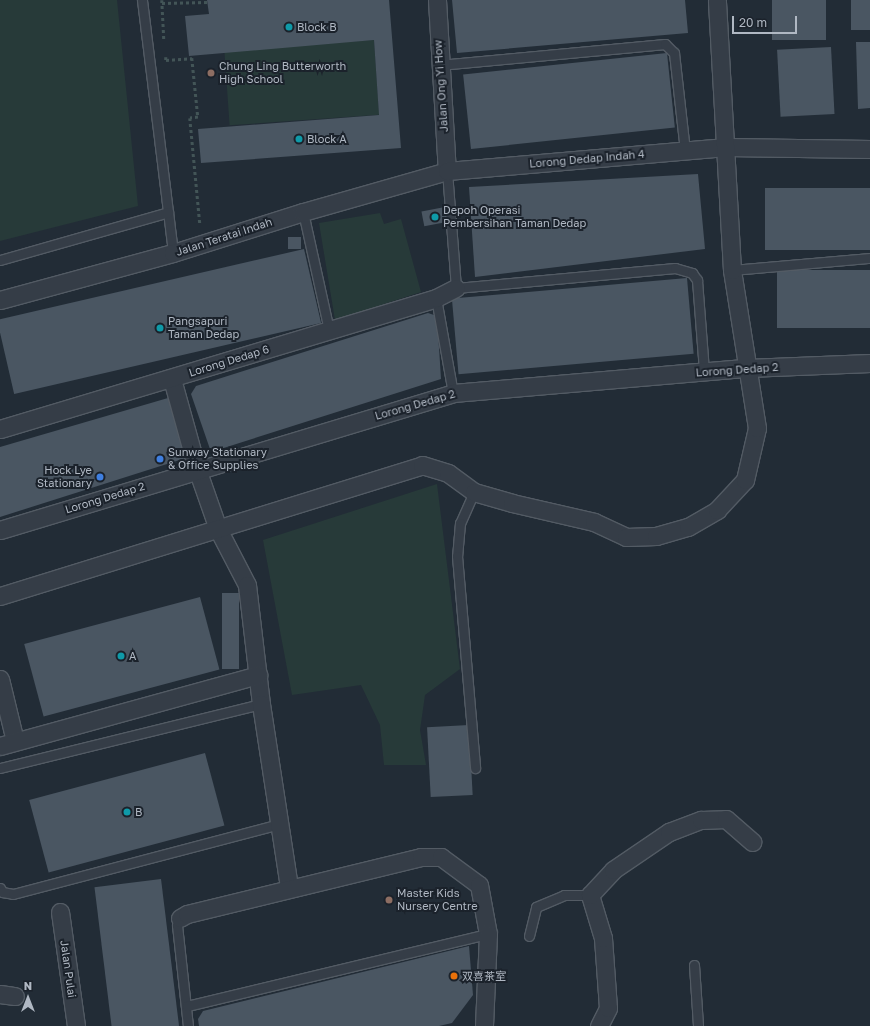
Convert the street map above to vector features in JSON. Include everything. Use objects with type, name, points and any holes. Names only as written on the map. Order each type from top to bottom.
[{"type":"street","name":"Jalan Ong Yi How","points":[[437,0],[439,65],[447,171]]},
{"type":"street","points":[[0,596],[422,465],[448,472],[474,492],[512,503],[594,522],[626,537],[656,536],[688,527],[717,510],[745,480],[757,428],[732,270],[717,0]]},
{"type":"street","name":"Lorong Dedap Indah 4","points":[[447,171],[726,147],[870,149]]},
{"type":"street","name":"Jalan Teratai Indah","points":[[0,300],[173,253],[203,242],[303,212],[447,171]]},
{"type":"street","name":"Lorong Dedap 6","points":[[0,429],[172,379],[436,298],[456,288]]},
{"type":"street","name":"Lorong Dedap 2","points":[[0,530],[197,469],[453,393],[748,368],[870,363]]},
{"type":"street","points":[[172,379],[197,469],[218,529],[248,585],[261,704],[289,888]]},
{"type":"street","points":[[0,679],[7,744],[258,675]]},
{"type":"street","points":[[599,1026],[608,1008],[603,938],[590,894],[613,870],[669,832],[701,820],[726,819],[752,842]]},
{"type":"street","points":[[180,918],[289,888],[422,857],[441,857],[479,885],[488,934],[484,1026]]},
{"type":"street","name":"Jalan Pulai","points":[[60,912],[76,1026]]},
{"type":"lane","points":[[142,0],[173,253]]},
{"type":"lane","points":[[439,65],[665,44],[674,53],[685,151]]},
{"type":"lane","points":[[447,171],[456,288],[675,268],[692,273],[697,280],[704,372]]},
{"type":"lane","points":[[0,260],[168,212]]},
{"type":"lane","points":[[303,212],[328,330]]},
{"type":"lane","points":[[732,270],[870,258]]},
{"type":"lane","points":[[436,298],[453,393]]},
{"type":"lane","points":[[474,492],[460,523],[457,556],[475,768]]},
{"type":"lane","points":[[0,768],[261,704]]},
{"type":"lane","points":[[0,888],[2,892],[13,894],[279,824]]},
{"type":"lane","points":[[529,936],[536,907],[564,894],[590,894]]},
{"type":"lane","points":[[180,918],[176,925],[187,1006],[188,1026]]},
{"type":"lane","points":[[187,1006],[488,934]]},
{"type":"lane","points":[[694,965],[698,1026]]},
{"type":"path","points":[[165,46],[162,2],[208,2]]},
{"type":"path","points":[[165,52],[166,60],[192,58],[198,117],[190,118],[203,242]]},
{"type":"green space","points":[[0,0],[117,0],[138,206],[0,241]]},
{"type":"green space","points":[[374,40],[379,115],[230,125],[224,50]]},
{"type":"green space","points":[[380,213],[384,224],[401,219],[421,292],[335,320],[319,223]]},
{"type":"green space","points":[[437,484],[460,669],[425,695],[420,730],[426,765],[384,765],[380,725],[361,685],[292,695],[263,540]]},
{"type":"building","points":[[207,0],[389,0],[401,148],[201,163],[198,129],[379,115],[374,40],[189,56],[185,16],[209,14]]},
{"type":"building","points":[[452,0],[685,0],[688,33],[457,53]]},
{"type":"building","points":[[772,0],[826,0],[826,40],[772,40]]},
{"type":"building","points":[[851,0],[870,0],[870,30],[851,30]]},
{"type":"building","points":[[856,42],[870,42],[870,108],[858,109]]},
{"type":"building","points":[[831,47],[835,114],[781,117],[777,50]]},
{"type":"building","points":[[667,53],[675,128],[471,149],[463,74]]},
{"type":"building","points":[[698,174],[705,249],[475,277],[469,187]]},
{"type":"building","points":[[765,188],[870,188],[870,250],[765,250]]},
{"type":"building","name":"Depoh Operasi Pembersihan Taman Dedap","points":[[445,207],[448,222],[424,226],[421,212]]},
{"type":"building","points":[[288,237],[301,237],[301,249],[288,249]]},
{"type":"building","name":"Pangsapuri Taman Dedap","points":[[304,249],[321,323],[14,394],[0,333],[0,319]]},
{"type":"building","points":[[777,270],[870,270],[870,328],[777,328]]},
{"type":"building","points":[[687,278],[694,354],[459,374],[452,299]]},
{"type":"building","points":[[428,313],[437,316],[441,379],[211,452],[191,394],[196,386]]},
{"type":"building","points":[[168,398],[189,457],[0,517],[0,447]]},
{"type":"building","points":[[222,593],[239,593],[239,669],[222,669]]},
{"type":"building","name":"A","points":[[200,597],[219,669],[44,717],[24,644]]},
{"type":"building","points":[[469,725],[473,795],[431,797],[427,727]]},
{"type":"building","name":"B","points":[[205,753],[224,825],[49,873],[29,800]]},
{"type":"building","points":[[161,879],[179,1026],[112,1026],[94,887]]},
{"type":"building","points":[[469,946],[473,995],[452,1023],[439,1026],[199,1026],[198,1019],[203,1011]]},
{"type":"place","name":"Block B","points":[[289,27]]},
{"type":"place","name":"Chung Ling Butterworth High School","points":[[211,73]]},
{"type":"place","name":"Block A","points":[[299,139]]},
{"type":"place","name":"Depoh Operasi Pembersihan Taman Dedap","points":[[435,217]]},
{"type":"place","name":"Pangsapuri Taman Dedap","points":[[160,328]]},
{"type":"place","name":"Sunway Stationary & Office Supplies","points":[[160,459]]},
{"type":"place","name":"Hock Lye Stationary","points":[[100,477]]},
{"type":"place","name":"A","points":[[121,656]]},
{"type":"place","name":"B","points":[[127,812]]},
{"type":"place","name":"Master Kids Nursery Centre","points":[[389,900]]},
{"type":"place","name":"双喜茶室","points":[[454,976]]}]
